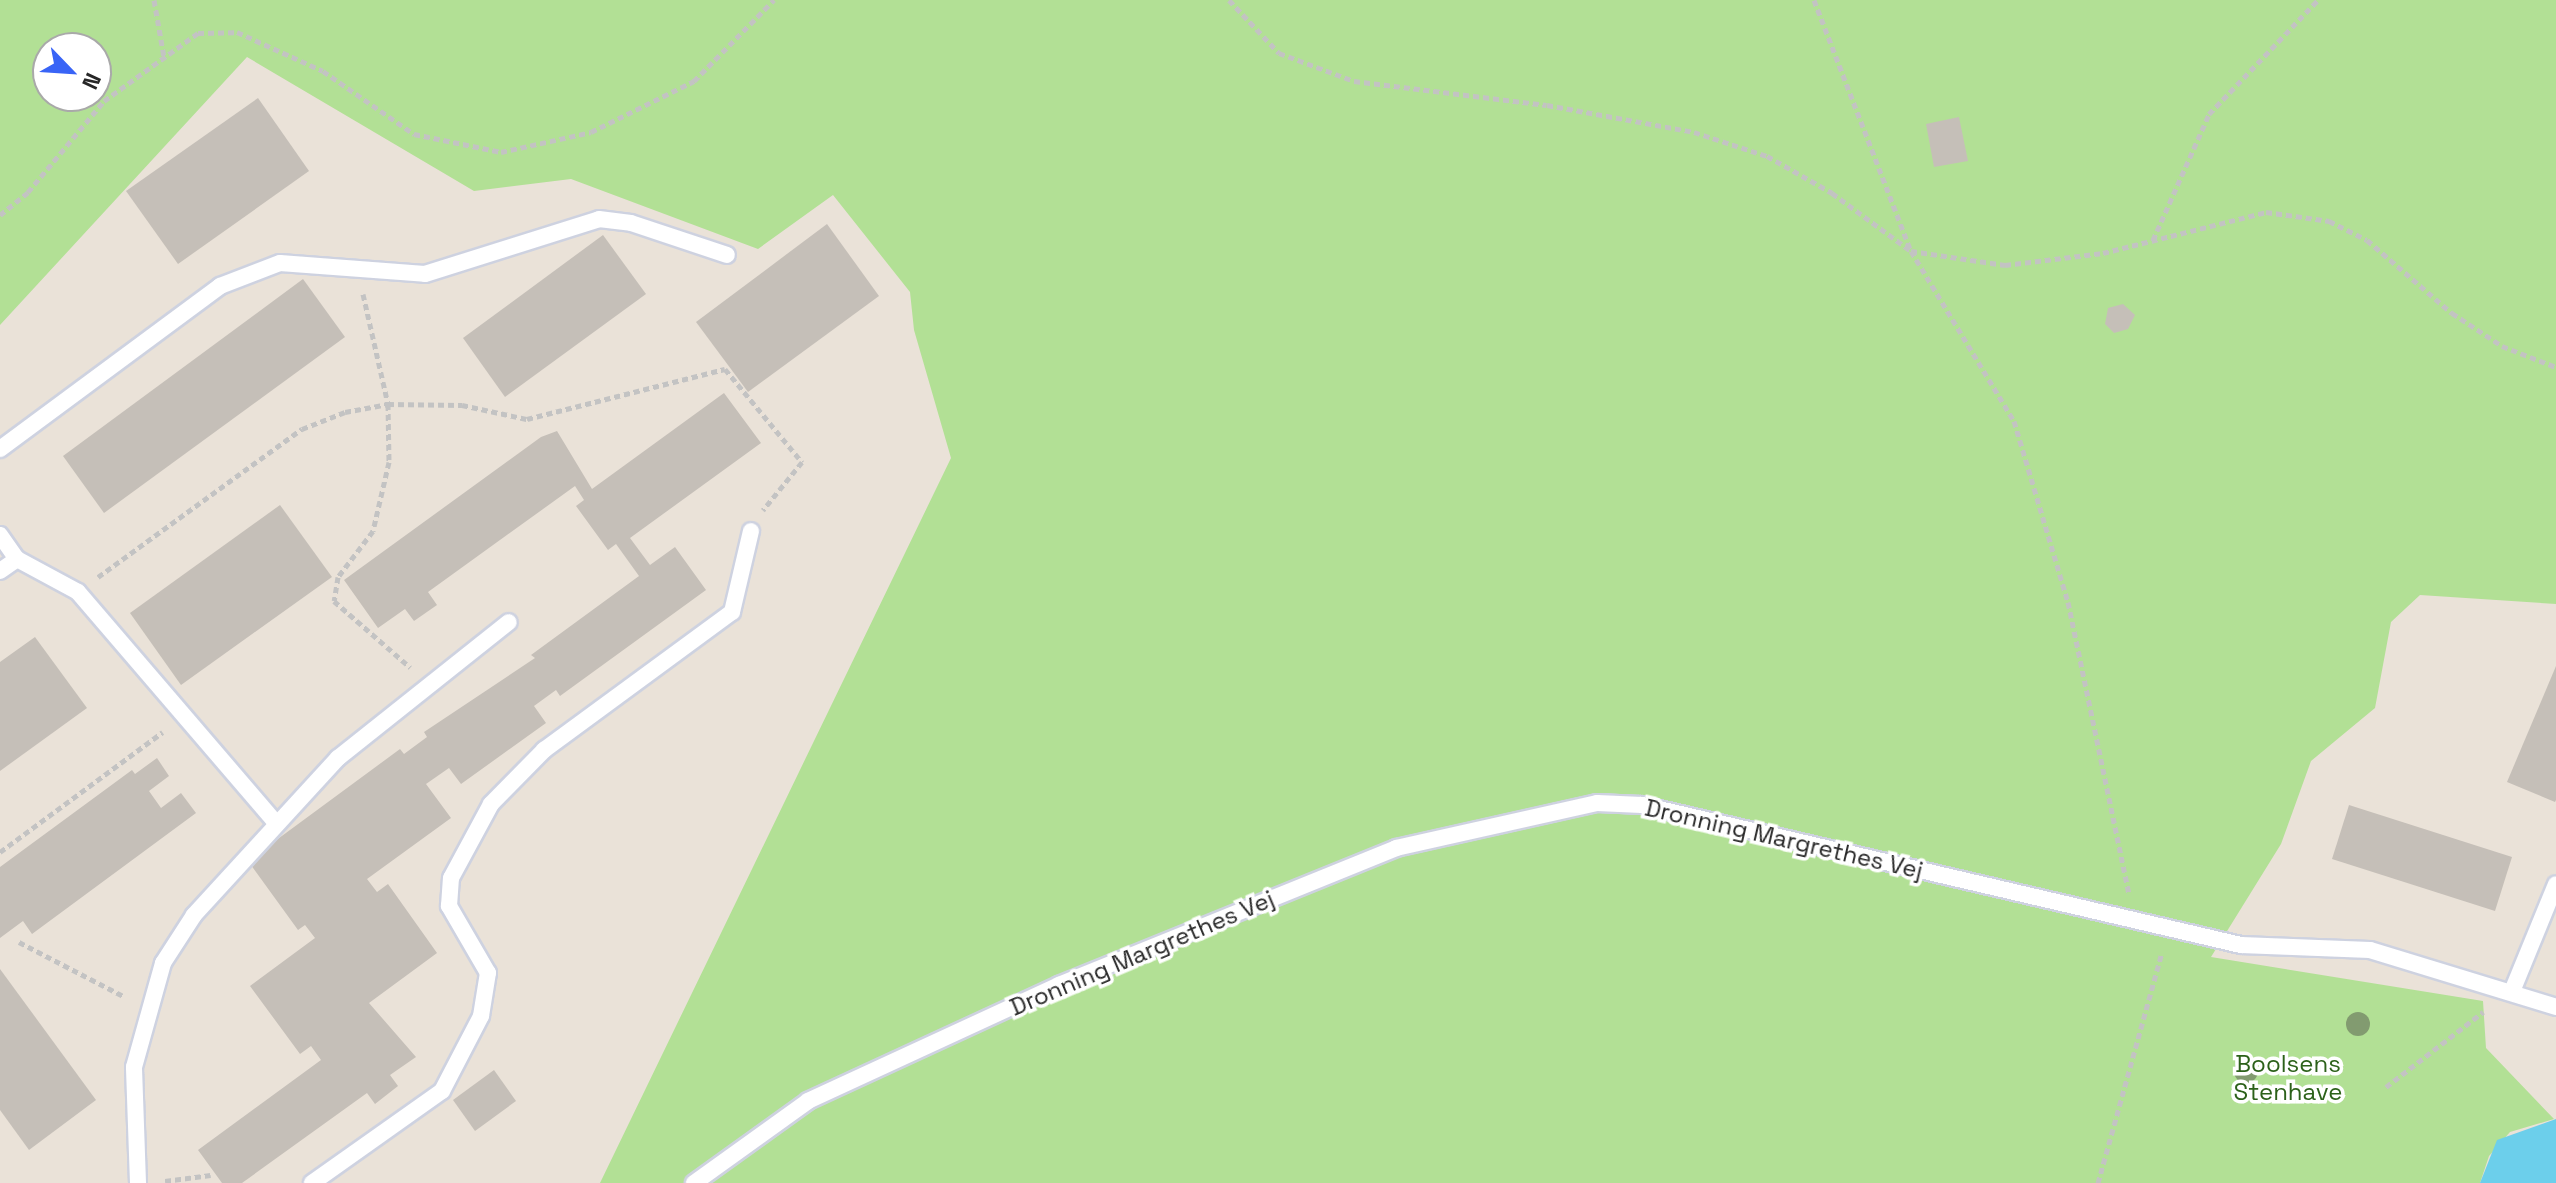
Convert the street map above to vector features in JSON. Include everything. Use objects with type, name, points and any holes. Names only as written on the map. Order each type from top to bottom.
[{"type":"lane","points":[[0,449],[220,286],[280,263],[425,274],[599,219],[631,223],[727,255]]},
{"type":"lane","points":[[312,1183],[442,1091],[481,1016],[488,973],[449,906],[451,878],[491,804],[544,750],[732,612],[751,531]]},
{"type":"lane","points":[[0,535],[17,559],[78,592],[276,823]]},
{"type":"lane","points":[[0,571],[17,559]]},
{"type":"lane","points":[[138,1183],[134,1067],[163,963],[194,915],[338,758],[509,622]]},
{"type":"lane","name":"Dronning Margrethes Vej","points":[[694,1183],[808,1101],[1059,985],[1396,848],[1597,803],[1642,805],[2241,945],[2370,950],[2513,989],[2556,1007]]},
{"type":"lane","points":[[2513,989],[2556,884]]},
{"type":"path","points":[[154,0],[164,57]]},
{"type":"path","points":[[0,215],[28,192],[104,101],[198,33],[237,32],[323,71],[414,134],[501,152],[591,132],[694,81],[774,0]]},
{"type":"path","points":[[1229,0],[1279,53],[1354,81],[1547,105],[1694,132],[1767,156],[1832,193],[1911,251],[2005,265],[2152,241],[2266,212],[2329,221],[2367,240],[2489,338],[2556,367]]},
{"type":"path","points":[[1814,0],[1911,251],[2014,421],[2068,602],[2129,886],[2129,921]]},
{"type":"path","points":[[2152,241],[2209,114],[2318,0]]},
{"type":"path","points":[[357,267],[388,404],[384,494],[373,531],[338,577],[334,601],[430,682]]},
{"type":"path","points":[[78,592],[302,429],[388,404],[462,405],[527,419],[725,369],[802,462],[775,489],[751,531]]},
{"type":"path","points":[[0,852],[185,717]]},
{"type":"path","points":[[2098,1183],[2170,929]]},
{"type":"path","points":[[19,942],[148,1009]]},
{"type":"path","points":[[2386,1087],[2513,989]]},
{"type":"path","points":[[157,1181],[211,1175]]},
{"type":"green space","name":"Boolsens Stenhave","points":[[0,0],[2556,0],[2556,604],[2420,595],[2391,622],[2375,708],[2311,761],[2281,844],[2211,957],[2483,1001],[2486,1048],[2554,1119],[2510,1132],[2489,1156],[2480,1183],[600,1183],[951,458],[914,330],[910,292],[833,195],[758,249],[571,179],[474,191],[247,57],[0,325]]},
{"type":"water","points":[[2556,1119],[2556,1183],[2480,1183],[2497,1140]]},
{"type":"building","points":[[258,98],[309,171],[178,264],[126,191]]},
{"type":"building","points":[[1959,117],[1968,161],[1934,167],[1926,124]]},
{"type":"building","points":[[827,224],[879,296],[748,392],[696,322]]},
{"type":"building","points":[[603,235],[646,294],[505,397],[463,338]]},
{"type":"building","points":[[303,279],[345,337],[104,513],[63,456]]},
{"type":"building","points":[[2123,304],[2135,315],[2128,329],[2114,333],[2105,324],[2108,308]]},
{"type":"building","points":[[724,393],[761,443],[630,538],[650,565],[675,547],[706,590],[560,696],[556,690],[534,706],[546,723],[461,784],[449,768],[426,784],[451,818],[367,879],[377,892],[388,884],[437,953],[369,1003],[416,1057],[390,1075],[398,1086],[375,1104],[367,1093],[242,1183],[222,1183],[198,1150],[321,1060],[311,1046],[300,1054],[250,986],[315,938],[305,925],[298,930],[248,861],[400,749],[404,754],[427,737],[424,732],[535,658],[531,655],[639,576],[616,544],[608,550],[576,506],[584,500],[575,486],[428,592],[437,605],[414,621],[405,609],[378,628],[344,580],[541,437],[557,431],[592,489]]},
{"type":"building","points":[[280,505],[332,577],[181,685],[130,613]]},
{"type":"building","points":[[35,637],[87,708],[0,771],[0,662]]},
{"type":"building","points":[[2556,666],[2556,800],[2555,802],[2507,782]]},
{"type":"building","points":[[157,758],[169,776],[149,791],[161,808],[181,793],[196,813],[32,934],[23,921],[0,938],[0,867],[132,770],[135,774]]},
{"type":"building","points":[[2349,805],[2512,857],[2495,911],[2332,859]]},
{"type":"building","points":[[0,969],[96,1100],[29,1150],[0,1110]]},
{"type":"building","points":[[494,1070],[516,1101],[475,1131],[453,1100]]}]
